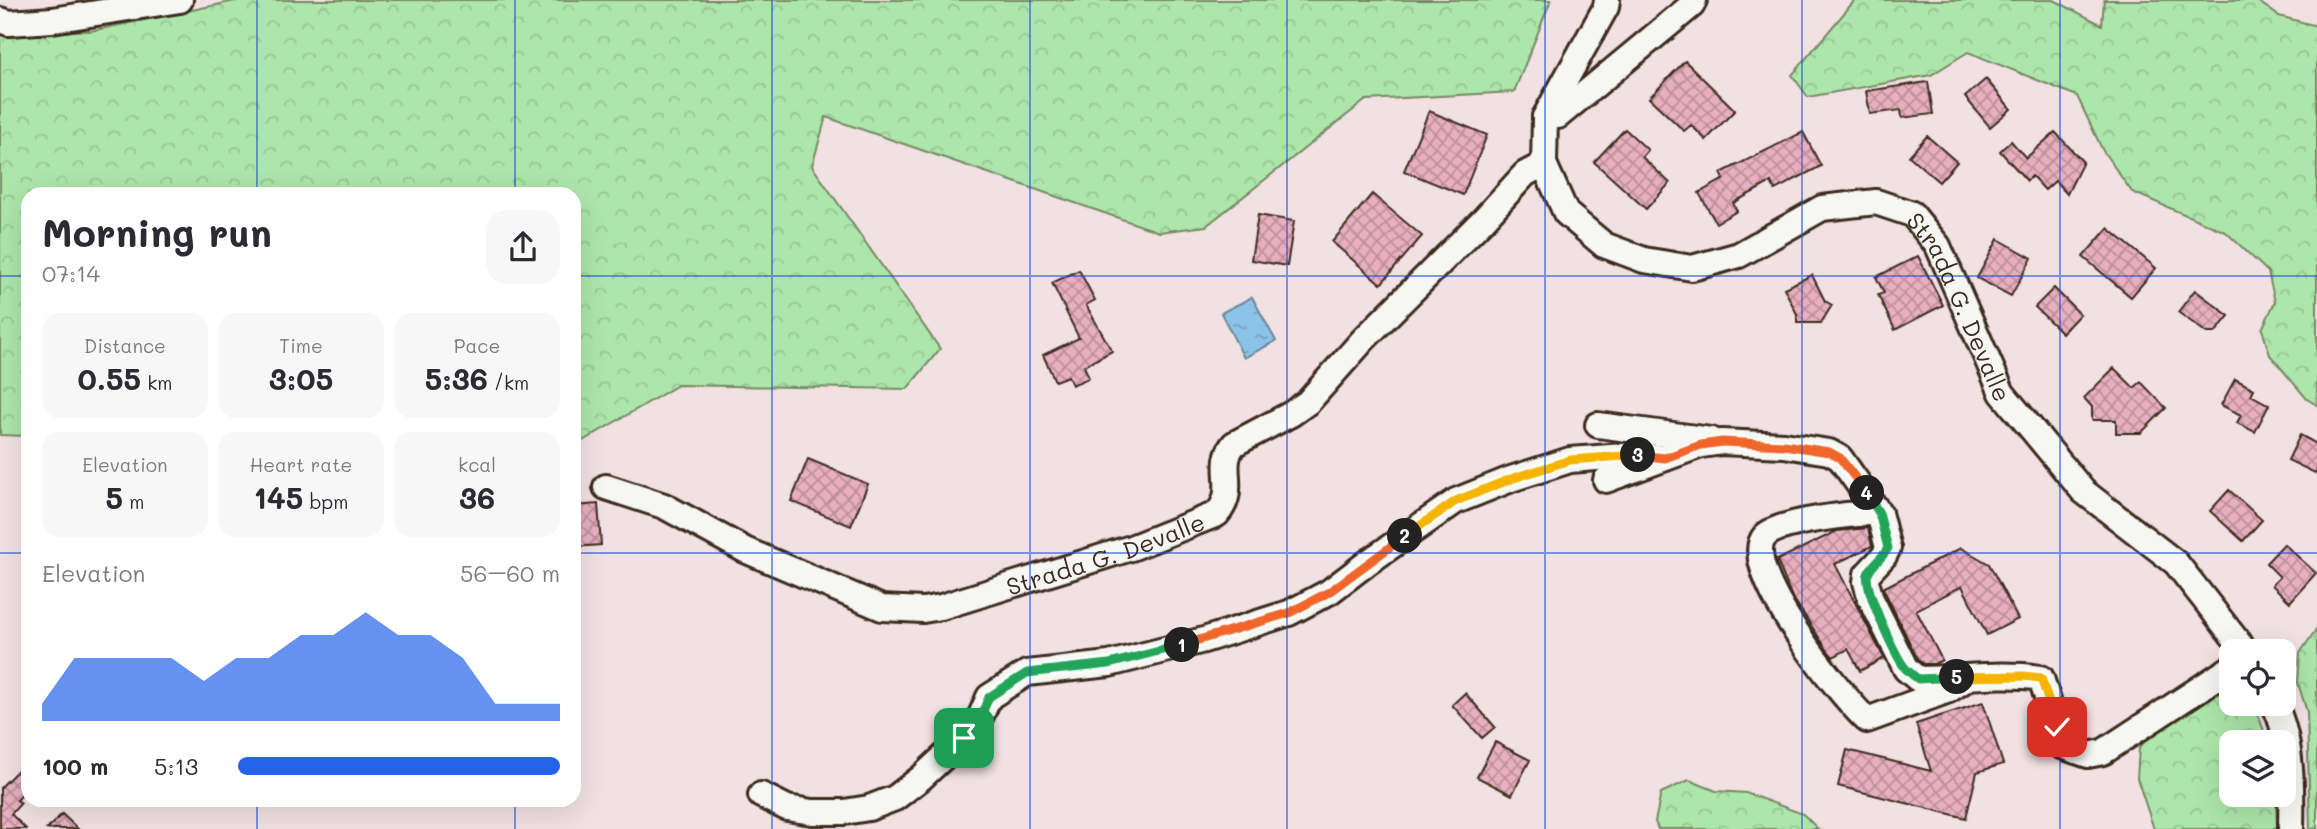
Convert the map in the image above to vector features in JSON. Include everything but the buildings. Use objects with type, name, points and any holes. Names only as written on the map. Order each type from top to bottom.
[{"type":"street","points":[[0,20],[9,23],[52,20],[180,0]]},
{"type":"street","name":"Strada G. Devalle","points":[[1607,0],[1606,7],[1545,117],[1544,164],[1566,213],[1604,245],[1644,260],[1692,268],[1740,255],[1822,208],[1876,202],[1912,214],[1938,246],[2002,393],[2083,491],[2176,563],[2236,639]]},
{"type":"street","points":[[1545,117],[1558,116],[1692,5],[1694,0]]},
{"type":"street","name":"Strada G. Devalle","points":[[606,488],[663,506],[746,550],[882,608],[923,610],[941,607],[1131,548],[1217,514],[1225,505],[1228,496],[1226,460],[1234,444],[1308,402],[1363,340],[1525,174],[1544,164]]},
{"type":"street","points":[[1598,425],[1722,442],[1784,445],[1829,452],[1840,458],[1879,513],[1888,548],[1867,574],[1867,582],[1871,599],[1906,669],[1918,679],[1972,675],[2041,678],[2062,746],[2088,755],[2103,752],[2219,676]]},
{"type":"street","points":[[1606,480],[1701,445],[1722,442]]},
{"type":"street","points":[[761,795],[787,808],[812,812],[844,812],[869,808],[895,798],[921,778],[964,738],[979,720],[989,697],[1027,673],[1109,664],[1204,640],[1289,613],[1329,592],[1456,501],[1511,479],[1570,460],[1636,455],[1665,458]]},
{"type":"street","points":[[1879,513],[1855,513],[1788,525],[1766,535],[1759,549],[1759,558],[1791,625],[1819,666],[1867,720],[1950,690],[1972,675]]},
{"type":"street","points":[[2281,716],[2288,766],[2291,829]]},
{"type":"green space","points":[[240,0],[1551,0],[1514,92],[1366,100],[1206,226],[1159,232],[826,117],[812,166],[940,349],[907,389],[678,385],[581,442],[581,187],[21,187],[21,436],[0,435],[0,29],[91,31]]},
{"type":"green space","points":[[1855,0],[2054,0],[2102,25],[2104,0],[2256,0],[2279,16],[2317,26],[2317,405],[2307,399],[2270,355],[2262,329],[2275,302],[2268,272],[2226,232],[2132,192],[2103,151],[2077,96],[1968,52],[1931,75],[1808,97],[1792,75]]},
{"type":"green space","points":[[2317,628],[2317,829],[2310,829],[2307,712],[2298,683],[2300,653]]},
{"type":"green space","points":[[2219,694],[2219,716],[2258,716],[2264,730],[2219,730],[2219,807],[2276,807],[2277,829],[2154,829],[2137,778],[2139,748],[2181,704]]},
{"type":"green space","points":[[1689,780],[1716,791],[1746,793],[1803,814],[1818,829],[1658,829],[1655,822],[1661,793]]},
{"type":"water","points":[[1252,297],[1276,341],[1244,358],[1221,313]]},
{"type":"route","points":[[964,738],[979,720],[989,697],[1027,673],[1109,664],[1204,640],[1289,613],[1329,592],[1456,501],[1511,479],[1570,460],[1636,455],[1665,458],[1701,445],[1722,442],[1784,445],[1829,452],[1840,458],[1879,513],[1888,548],[1867,574],[1867,582],[1871,599],[1906,669],[1918,679],[1972,675],[2041,678],[2057,727]]}]
